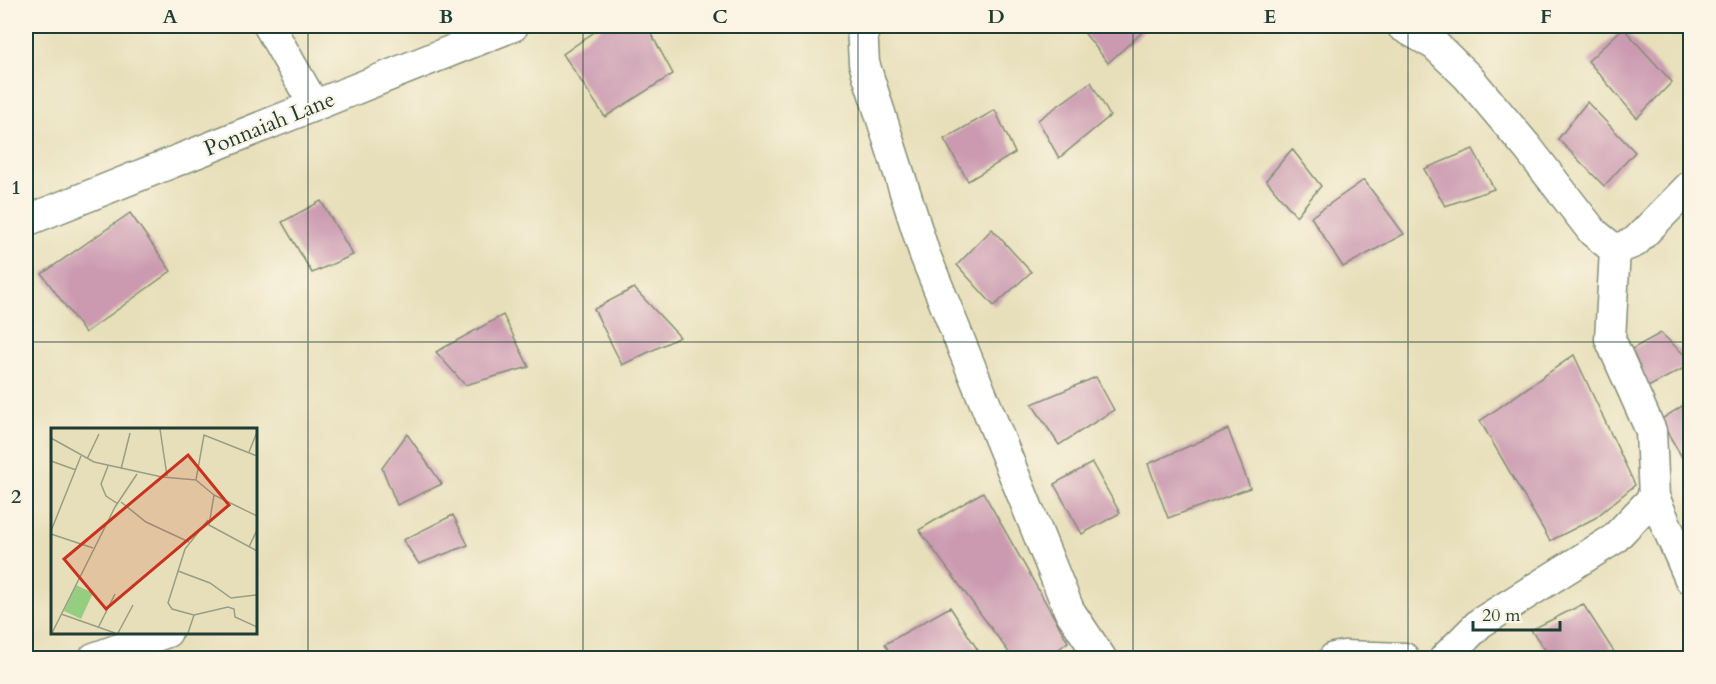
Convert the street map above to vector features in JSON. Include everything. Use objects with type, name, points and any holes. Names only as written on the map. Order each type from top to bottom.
[{"type":"street","points":[[269,26],[314,105]]},
{"type":"street","name":"Ponnaiah Lane","points":[[26,221],[513,26]]},
{"type":"street","points":[[862,26],[864,63],[926,255],[1069,610],[1101,658]]},
{"type":"street","points":[[1403,26],[1435,45],[1468,77],[1527,147],[1593,232],[1615,250]]},
{"type":"street","points":[[1615,250],[1635,243],[1690,186]]},
{"type":"street","points":[[1615,250],[1610,339],[1651,431],[1654,497],[1690,579]]},
{"type":"street","points":[[1445,658],[1480,623],[1614,539],[1654,497]]},
{"type":"street","points":[[94,658],[164,633]]},
{"type":"street","points":[[1334,658],[1344,656],[1404,658]]},
{"type":"building","points":[[603,26],[647,26],[673,74],[605,117],[563,54]]},
{"type":"building","points":[[1079,26],[1149,26],[1108,63]]},
{"type":"building","points":[[1623,28],[1672,82],[1637,118],[1588,61]]},
{"type":"building","points":[[1091,82],[1110,116],[1059,158],[1038,120]]},
{"type":"building","points":[[1587,102],[1635,152],[1604,186],[1558,139]]},
{"type":"building","points":[[995,110],[1015,153],[968,181],[944,139]]},
{"type":"building","points":[[1292,149],[1321,186],[1296,216],[1266,180]]},
{"type":"building","points":[[1473,149],[1494,189],[1445,206],[1424,169]]},
{"type":"building","points":[[1364,180],[1404,234],[1343,267],[1311,217]]},
{"type":"building","points":[[321,201],[353,255],[312,273],[282,222]]},
{"type":"building","points":[[130,213],[171,271],[85,333],[42,274]]},
{"type":"building","points":[[992,229],[1031,272],[994,306],[957,265]]},
{"type":"building","points":[[634,288],[680,337],[622,365],[594,309]]},
{"type":"building","points":[[503,315],[529,367],[465,385],[436,352]]},
{"type":"building","points":[[1661,333],[1690,360],[1690,365],[1648,387],[1630,350]]},
{"type":"building","points":[[1574,355],[1635,485],[1595,518],[1550,541],[1480,421]]},
{"type":"building","points":[[1096,377],[1114,410],[1059,445],[1032,404]]},
{"type":"building","points":[[1690,401],[1690,468],[1689,469],[1660,420]]},
{"type":"building","points":[[1228,429],[1250,488],[1168,518],[1148,464]]},
{"type":"building","points":[[407,434],[442,484],[397,505],[382,468]]},
{"type":"building","points":[[1092,463],[1120,513],[1082,534],[1054,484]]},
{"type":"building","points":[[983,492],[1068,642],[1047,658],[1013,658],[919,530]]},
{"type":"building","points":[[453,515],[468,545],[419,564],[403,540]]},
{"type":"building","points":[[1583,604],[1618,658],[1551,658],[1531,630]]},
{"type":"building","points":[[950,607],[983,658],[893,658],[885,644]]}]
